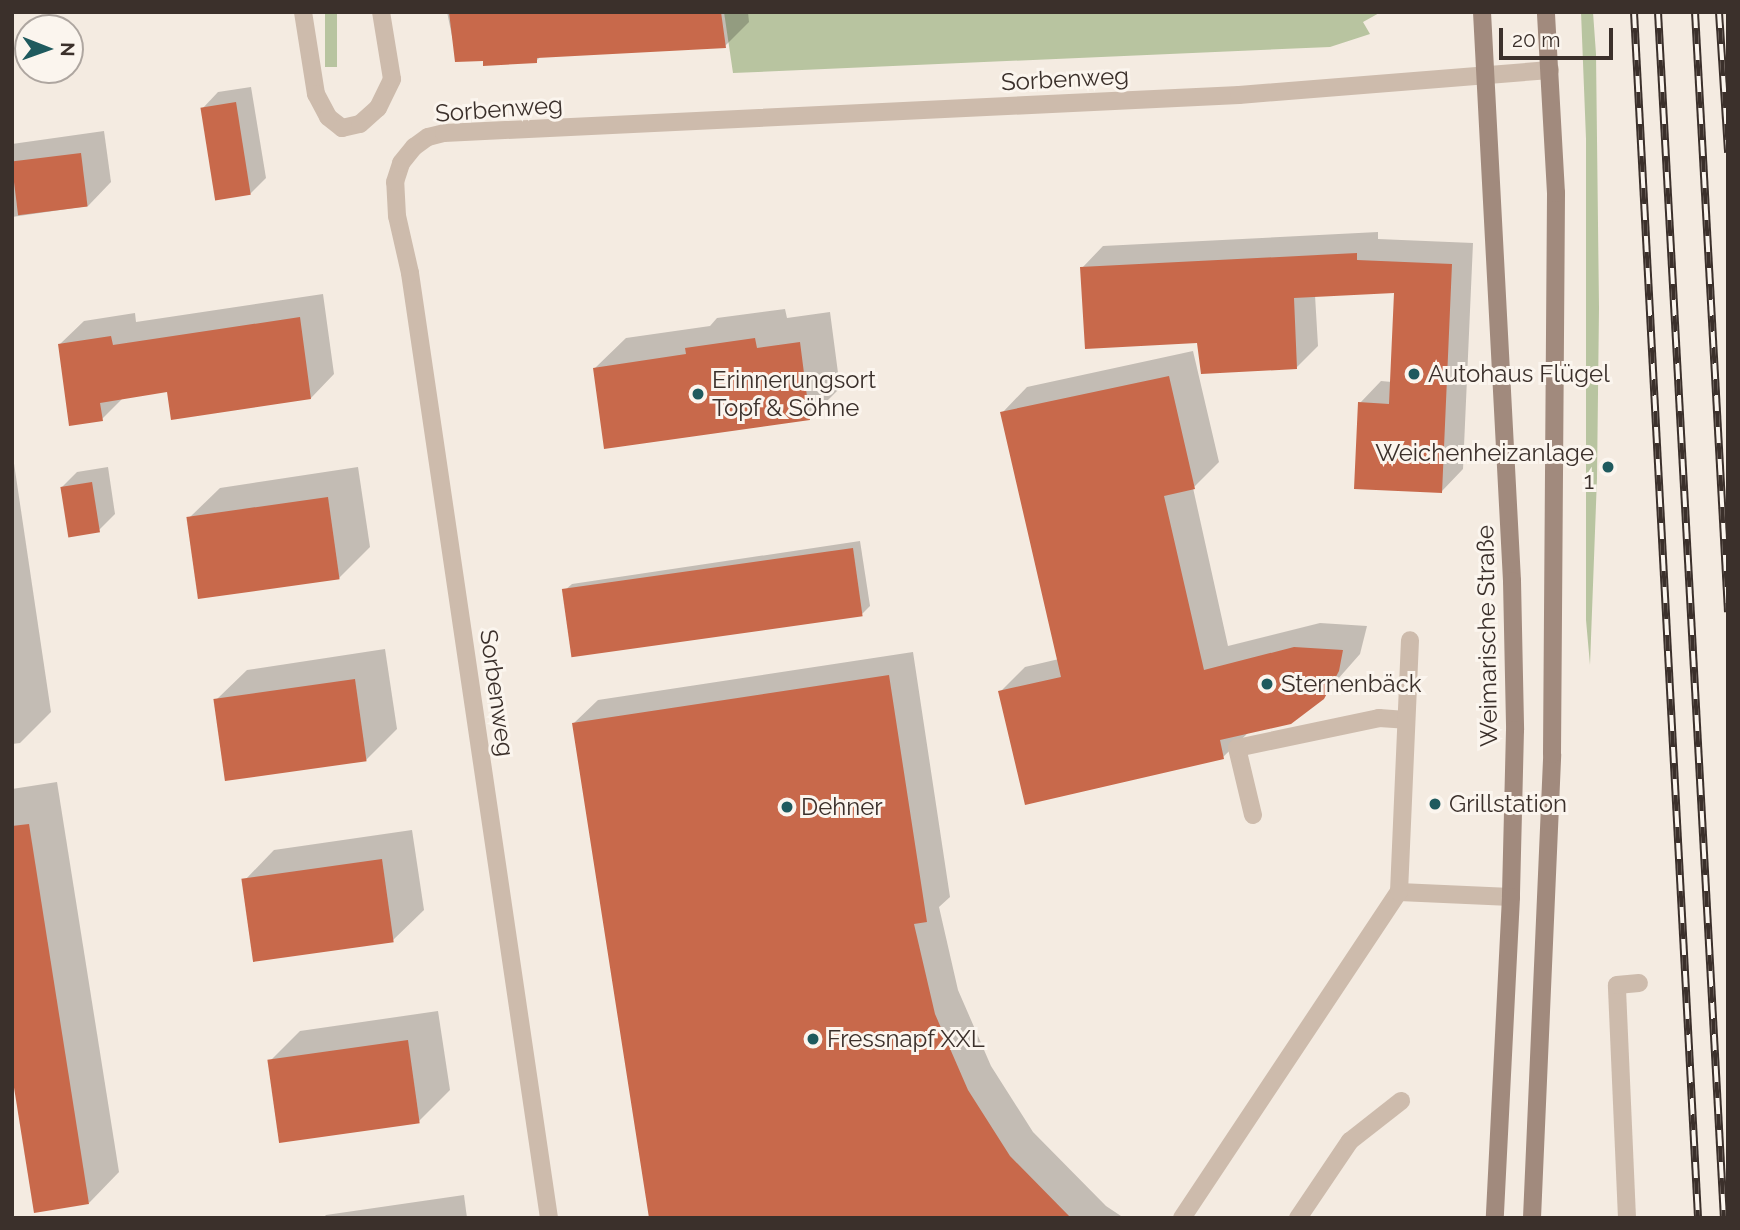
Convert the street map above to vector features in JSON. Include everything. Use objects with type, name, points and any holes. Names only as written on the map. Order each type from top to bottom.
[{"type":"main road","name":"Weimarische Straße","points":[[1482,12],[1512,581],[1515,730],[1511,897],[1495,1218]]},
{"type":"main road","points":[[1532,1218],[1552,754],[1556,193],[1546,12]]},
{"type":"street","points":[[303,12],[316,94],[328,117],[342,128],[360,124],[378,108],[392,79],[381,12]]},
{"type":"street","name":"Sorbenweg","points":[[549,1218],[412,286],[397,216],[396,182],[401,163],[407,155],[428,137],[444,133],[1239,94],[1550,70]]},
{"type":"street","points":[[1182,1218],[1399,892],[1410,640]]},
{"type":"street","points":[[1253,815],[1237,748],[1379,718],[1406,720]]},
{"type":"street","points":[[1399,892],[1511,897]]},
{"type":"street","points":[[1627,1218],[1617,985],[1639,983]]},
{"type":"street","points":[[1298,1218],[1350,1141],[1401,1101]]},
{"type":"green space","points":[[325,12],[337,12],[337,67],[325,67]]},
{"type":"green space","points":[[724,12],[1381,12],[1363,22],[1370,34],[1330,47],[733,73]]},
{"type":"green space","points":[[1581,12],[1593,12],[1596,54],[1599,308],[1597,478],[1590,665],[1586,620],[1586,139]]},
{"type":"building","points":[[449,12],[721,12],[726,48],[537,58],[537,63],[483,66],[483,61],[455,62]]},
{"type":"building","points":[[236,102],[251,195],[215,200],[200,108]]},
{"type":"building","points":[[81,153],[88,207],[18,215],[12,161]]},
{"type":"building","points":[[1357,253],[1357,260],[1452,264],[1442,493],[1354,489],[1358,402],[1389,404],[1394,293],[1294,298],[1297,369],[1201,374],[1197,343],[1085,349],[1080,267]]},
{"type":"building","points":[[300,317],[311,399],[171,420],[167,392],[100,403],[103,421],[69,426],[58,344],[111,336],[113,345]]},
{"type":"building","points":[[755,338],[757,348],[800,342],[810,420],[604,449],[593,368],[686,354],[685,348]]},
{"type":"building","points":[[1169,376],[1195,489],[1164,496],[1204,670],[1294,647],[1343,650],[1339,671],[1324,699],[1291,724],[1220,740],[1224,759],[1025,805],[998,691],[1061,677],[1000,412]]},
{"type":"building","points":[[92,482],[100,532],[68,537],[60,487]]},
{"type":"building","points":[[328,497],[340,579],[198,599],[186,517]]},
{"type":"building","points":[[853,548],[863,616],[571,657],[562,589]]},
{"type":"building","points":[[889,675],[927,922],[914,924],[935,1014],[968,1090],[1010,1156],[1071,1218],[649,1218],[572,723]]},
{"type":"building","points":[[355,679],[367,761],[225,781],[213,699]]},
{"type":"building","points":[[29,824],[89,1204],[34,1213],[12,1075],[12,826]]},
{"type":"building","points":[[382,859],[394,942],[253,962],[241,879]]},
{"type":"building","points":[[408,1040],[420,1123],[279,1143],[267,1060]]},
{"type":"railway","points":[[1634,12],[1698,1218]]},
{"type":"railway","points":[[1658,12],[1724,1218]]},
{"type":"railway","points":[[1695,12],[1728,612]]},
{"type":"railway","points":[[1719,12],[1728,153]]},
{"type":"place","name":"Autohaus Flügel","points":[[1414,374]]},
{"type":"place","name":"Erinnerungsort Topf & Söhne","points":[[698,394]]},
{"type":"place","name":"Weichenheizanlage 1","points":[[1608,467]]},
{"type":"place","name":"Sternenbäck","points":[[1267,684]]},
{"type":"place","name":"Grillstation","points":[[1435,804]]},
{"type":"place","name":"Dehner","points":[[787,807]]},
{"type":"place","name":"Fressnapf XXL","points":[[813,1039]]}]
